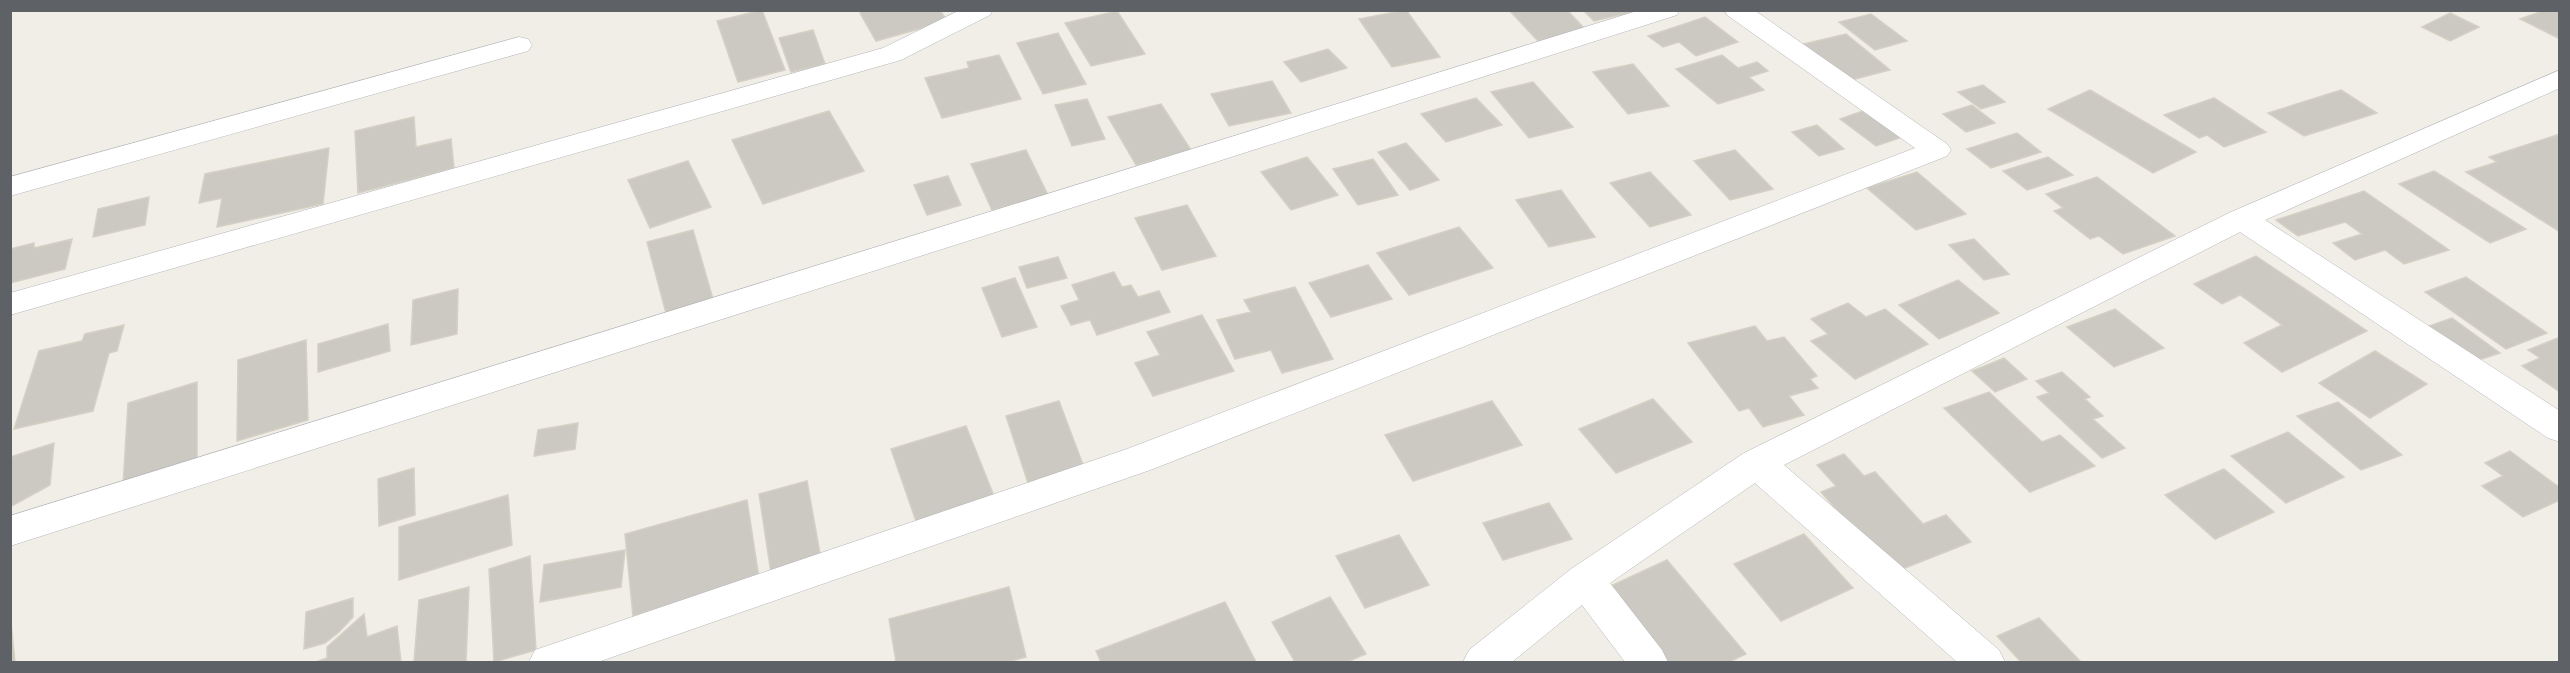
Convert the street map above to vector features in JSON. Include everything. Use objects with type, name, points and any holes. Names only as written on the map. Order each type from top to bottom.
[{"type":"street","points":[[10,304],[892,54],[981,10]]},
{"type":"street","points":[[10,531],[1668,10]]},
{"type":"street","points":[[549,663],[1140,459],[1937,150],[1736,10]]},
{"type":"street","points":[[10,187],[519,45]]},
{"type":"street","points":[[1483,663],[1585,580],[1757,463],[2242,219],[2559,78]]},
{"type":"street","points":[[2242,219],[2559,429]]},
{"type":"street","points":[[1757,463],[1985,663]]},
{"type":"street","points":[[1585,580],[1648,663]]},
{"type":"building","points":[[762,10],[785,70],[738,82],[717,21]]},
{"type":"building","points":[[862,10],[940,10],[947,21],[876,41],[860,13]]},
{"type":"building","points":[[1406,10],[1440,57],[1392,67],[1359,19]]},
{"type":"building","points":[[1509,10],[1567,10],[1585,29],[1538,41]]},
{"type":"building","points":[[1583,10],[1631,10],[1632,12],[1594,21]]},
{"type":"building","points":[[2546,10],[2560,10],[2560,39],[2520,19]]},
{"type":"building","points":[[1117,11],[1145,54],[1091,66],[1065,23]]},
{"type":"building","points":[[2450,13],[2479,27],[2450,41],[2422,27]]},
{"type":"building","points":[[1871,14],[1907,41],[1875,50],[1839,22]]},
{"type":"building","points":[[1705,17],[1738,42],[1696,56],[1679,42],[1663,47],[1648,36]]},
{"type":"building","points":[[813,30],[825,64],[791,72],[779,38]]},
{"type":"building","points":[[1058,33],[1086,84],[1043,94],[1017,43]]},
{"type":"building","points":[[1846,34],[1890,70],[1848,81],[1804,44]]},
{"type":"building","points":[[1328,49],[1347,68],[1301,82],[1284,62]]},
{"type":"building","points":[[999,55],[1021,99],[942,118],[925,78],[969,68],[967,62]]},
{"type":"building","points":[[1722,55],[1738,68],[1757,62],[1768,71],[1749,77],[1764,90],[1718,104],[1676,69]]},
{"type":"building","points":[[1633,64],[1669,106],[1628,114],[1593,72]]},
{"type":"building","points":[[1272,81],[1291,113],[1229,126],[1211,94]]},
{"type":"building","points":[[1533,82],[1573,127],[1529,138],[1491,92]]},
{"type":"building","points":[[1983,85],[2005,102],[1981,109],[1958,92]]},
{"type":"building","points":[[2090,90],[2196,152],[2153,173],[2048,109]]},
{"type":"building","points":[[2341,90],[2377,113],[2304,136],[2268,113]]},
{"type":"building","points":[[1476,98],[1502,125],[1446,142],[1421,114]]},
{"type":"building","points":[[2214,98],[2266,132],[2224,147],[2207,135],[2199,138],[2164,115]]},
{"type":"building","points":[[1087,99],[1105,139],[1072,146],[1055,105]]},
{"type":"building","points":[[1161,104],[1191,150],[1136,165],[1108,117]]},
{"type":"building","points":[[1972,105],[1995,123],[1966,132],[1943,114]]},
{"type":"building","points":[[1874,107],[1911,134],[1876,146],[1840,119]]},
{"type":"building","points":[[829,111],[864,171],[763,204],[732,140]]},
{"type":"building","points":[[414,117],[416,147],[451,139],[454,168],[358,193],[355,131]]},
{"type":"building","points":[[1817,125],[1844,149],[1819,156],[1792,132]]},
{"type":"building","points":[[2017,133],[2041,152],[1991,168],[1967,149]]},
{"type":"building","points":[[2560,134],[2560,232],[2466,172],[2497,162],[2489,157]]},
{"type":"building","points":[[1406,143],[1439,180],[1410,190],[1378,152]]},
{"type":"building","points":[[329,148],[323,204],[217,227],[222,198],[199,203],[205,174]]},
{"type":"building","points":[[1026,150],[1048,195],[992,210],[971,164]]},
{"type":"building","points":[[1735,150],[1773,189],[1730,200],[1694,161]]},
{"type":"building","points":[[1307,157],[1338,195],[1291,210],[1261,172]]},
{"type":"building","points":[[2048,157],[2073,175],[2027,190],[2003,171]]},
{"type":"building","points":[[1373,159],[1398,195],[1358,205],[1333,169]]},
{"type":"building","points":[[688,161],[711,207],[650,228],[628,180]]},
{"type":"building","points":[[2434,171],[2526,229],[2490,243],[2399,184]]},
{"type":"building","points":[[1650,172],[1691,215],[1650,227],[1610,183]]},
{"type":"building","points":[[1917,172],[1966,214],[1916,230],[1867,188]]},
{"type":"building","points":[[948,176],[961,205],[927,215],[914,185]]},
{"type":"building","points":[[2097,177],[2175,236],[2123,254],[2099,236],[2090,239],[2054,211],[2063,208],[2046,194]]},
{"type":"building","points":[[1561,190],[1595,237],[1549,247],[1516,200]]},
{"type":"building","points":[[2364,191],[2449,250],[2404,264],[2385,250],[2355,260],[2333,243],[2362,234],[2345,222],[2298,236],[2276,220]]},
{"type":"building","points":[[149,197],[145,225],[93,237],[98,209]]},
{"type":"building","points":[[1187,205],[1216,256],[1162,270],[1135,218]]},
{"type":"building","points":[[1459,227],[1493,268],[1409,295],[1377,253]]},
{"type":"building","points":[[693,230],[713,299],[666,313],[647,242]]},
{"type":"building","points":[[72,239],[65,269],[10,283],[10,249],[34,243],[34,248]]},
{"type":"building","points":[[1974,239],[2009,274],[1984,280],[1949,245]]},
{"type":"building","points":[[2256,256],[2367,331],[2282,372],[2244,343],[2282,325],[2240,295],[2222,304],[2194,284]]},
{"type":"building","points":[[1058,257],[1067,278],[1027,288],[1019,267]]},
{"type":"building","points":[[1368,265],[1392,299],[1331,317],[1309,283]]},
{"type":"building","points":[[1114,272],[1122,287],[1131,285],[1138,297],[1159,291],[1170,312],[1097,335],[1090,320],[1071,325],[1061,306],[1079,300],[1072,285]]},
{"type":"building","points":[[2466,277],[2547,333],[2506,349],[2425,292]]},
{"type":"building","points":[[1015,278],[1037,327],[1002,337],[982,288]]},
{"type":"building","points":[[1958,280],[1999,313],[1939,339],[1899,305]]},
{"type":"building","points":[[1295,287],[1333,359],[1282,373],[1271,350],[1235,359],[1217,320],[1251,312],[1244,300]]},
{"type":"building","points":[[458,289],[457,334],[411,345],[413,300]]},
{"type":"building","points":[[1848,303],[1866,317],[1885,309],[1928,344],[1855,379],[1811,341],[1828,334],[1811,319]]},
{"type":"building","points":[[2115,309],[2164,348],[2114,367],[2067,327]]},
{"type":"building","points":[[1202,315],[1234,371],[1153,396],[1135,363],[1160,355],[1147,332]]},
{"type":"building","points":[[2452,318],[2500,353],[2473,362],[2426,327]]},
{"type":"building","points":[[388,324],[390,351],[318,372],[318,344]]},
{"type":"building","points":[[124,325],[117,351],[109,353],[93,411],[14,429],[39,351],[82,341],[85,334]]},
{"type":"building","points":[[1755,326],[1767,341],[1784,337],[1817,376],[1810,379],[1818,388],[1789,396],[1804,415],[1763,427],[1749,408],[1739,411],[1688,343]]},
{"type":"building","points":[[2560,337],[2560,392],[2522,366],[2540,358],[2528,350]]},
{"type":"building","points":[[306,340],[308,420],[237,441],[238,360]]},
{"type":"building","points":[[2375,351],[2427,384],[2370,418],[2319,383]]},
{"type":"building","points":[[2004,358],[2027,379],[1995,392],[1972,371]]},
{"type":"building","points":[[2062,372],[2090,397],[2085,399],[2103,416],[2093,419],[2125,448],[2102,458],[2037,397],[2049,393],[2036,381]]},
{"type":"building","points":[[197,382],[197,462],[123,486],[128,403]]},
{"type":"building","points":[[1989,392],[2042,442],[2060,435],[2095,466],[2030,492],[1944,408]]},
{"type":"building","points":[[1653,399],[1692,442],[1616,473],[1579,429]]},
{"type":"building","points":[[1059,401],[1085,470],[1029,486],[1006,416]]},
{"type":"building","points":[[1492,401],[1522,445],[1413,481],[1385,435]]},
{"type":"building","points":[[2338,402],[2402,455],[2361,470],[2297,416]]},
{"type":"building","points":[[578,423],[575,449],[534,456],[538,430]]},
{"type":"building","points":[[966,426],[996,501],[918,527],[891,449]]},
{"type":"building","points":[[2288,432],[2344,477],[2286,503],[2231,456]]},
{"type":"building","points":[[54,443],[50,485],[10,507],[10,457]]},
{"type":"building","points":[[2510,451],[2560,488],[2560,500],[2523,517],[2482,486],[2503,476],[2485,463]]},
{"type":"building","points":[[1844,454],[1864,476],[1875,472],[1923,524],[1946,515],[1971,542],[1892,573],[1821,492],[1836,486],[1817,465]]},
{"type":"building","points":[[414,468],[415,515],[379,526],[378,479]]},
{"type":"building","points":[[2224,469],[2274,512],[2215,539],[2165,495]]},
{"type":"building","points":[[807,481],[821,559],[771,573],[759,494]]},
{"type":"building","points":[[508,495],[512,545],[399,580],[399,527]]},
{"type":"building","points":[[747,500],[759,578],[633,616],[625,534]]},
{"type":"building","points":[[1549,503],[1572,539],[1503,560],[1483,523]]},
{"type":"building","points":[[1804,534],[1853,588],[1781,621],[1734,564]]},
{"type":"building","points":[[1399,535],[1429,585],[1365,608],[1336,556]]},
{"type":"building","points":[[625,550],[621,587],[540,602],[544,565]]},
{"type":"building","points":[[530,556],[536,650],[494,662],[489,569]]},
{"type":"building","points":[[1667,560],[1746,654],[1729,662],[1659,662],[1602,590]]},
{"type":"building","points":[[469,587],[466,662],[414,662],[419,600]]},
{"type":"building","points":[[1009,587],[1026,657],[1007,662],[896,662],[889,619]]},
{"type":"building","points":[[1330,597],[1366,654],[1347,662],[1295,662],[1272,622]]},
{"type":"building","points":[[353,598],[353,617],[339,632],[325,643],[304,649],[306,612]]},
{"type":"building","points":[[1225,602],[1256,662],[1101,662],[1096,651]]},
{"type":"building","points":[[10,613],[15,662],[10,662]]},
{"type":"building","points":[[364,614],[367,637],[397,626],[401,662],[316,662],[327,658],[327,647]]},
{"type":"building","points":[[2039,618],[2081,662],[2021,662],[1997,636]]}]
